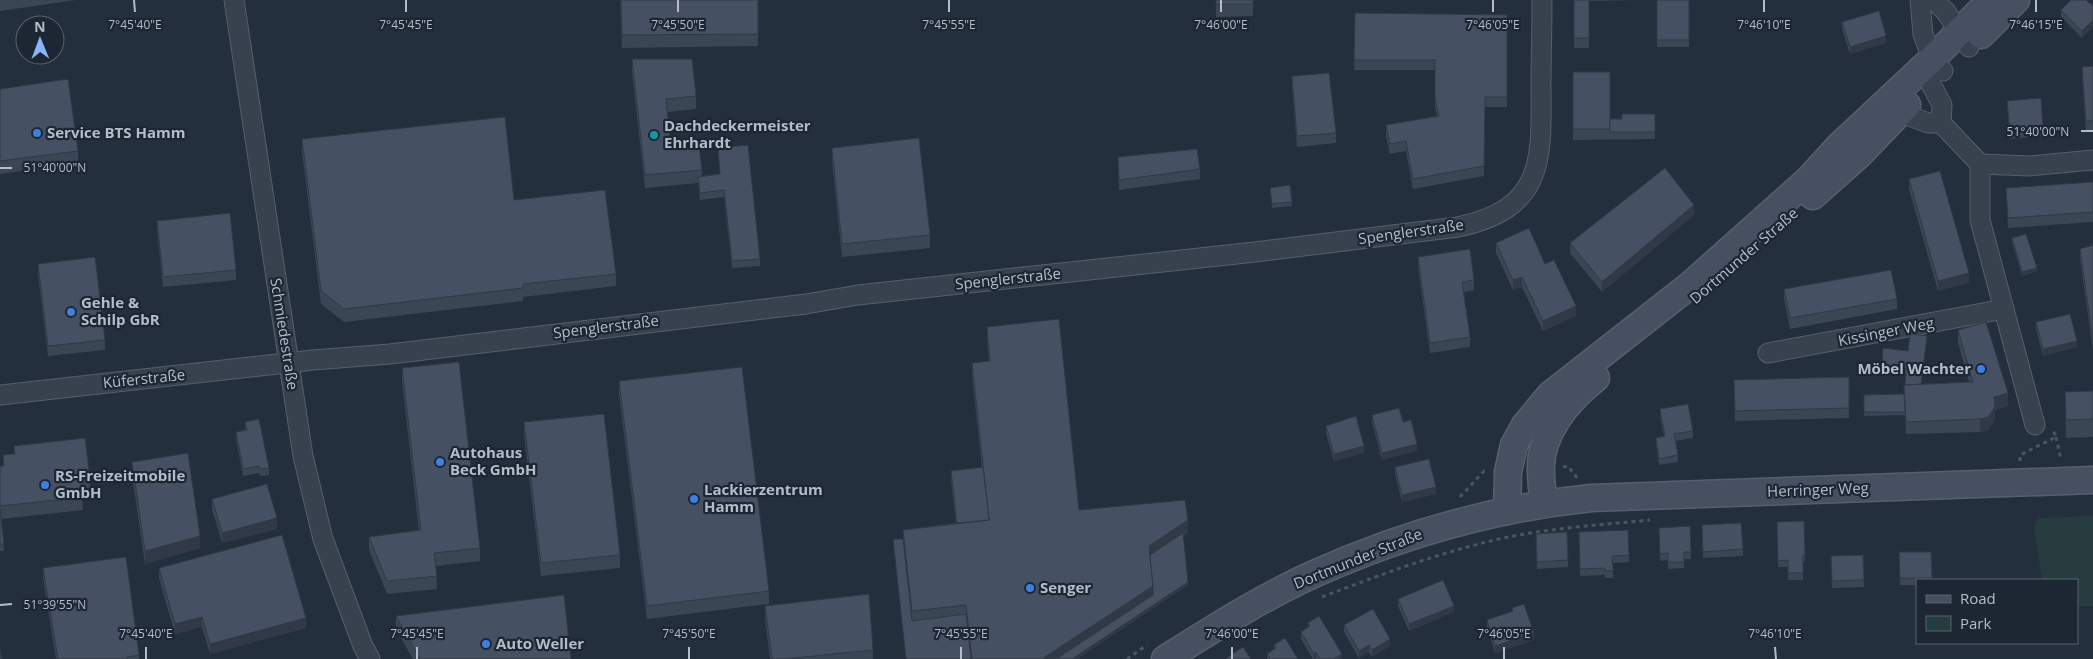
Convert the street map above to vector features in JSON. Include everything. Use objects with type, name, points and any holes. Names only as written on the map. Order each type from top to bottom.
[{"type":"main road","name":"Dortmunder Straße","points":[[1165,659],[1232,617],[1313,575],[1369,551],[1430,529],[1543,503],[1540,471],[1545,441],[1559,414],[1583,388],[1727,273],[1859,155],[1964,40],[1991,0]]},
{"type":"main road","name":"Dortmunder Straße","points":[[1964,40],[2016,0]]},
{"type":"main road","name":"Dortmunder Straße","points":[[1508,511],[1508,472],[1514,445],[1525,425],[1550,395],[1696,279],[1809,180],[1839,146],[1935,71]]},
{"type":"main road","name":"Herringer Weg","points":[[1543,503],[1591,498],[2093,480]]},
{"type":"street","name":"Schmiedestraße","points":[[234,0],[303,456],[323,539],[363,646],[370,659]]},
{"type":"street","name":"Spenglerstraße","points":[[288,363],[390,354],[806,304],[858,295],[1255,252],[1458,227],[1480,222],[1501,213],[1513,204],[1532,180],[1536,167],[1542,139],[1542,0]]},
{"type":"street","points":[[1920,0],[1923,34],[1935,71],[1942,105],[1941,123]]},
{"type":"street","points":[[1934,0],[1946,12],[1964,40]]},
{"type":"street","points":[[1900,112],[1928,123],[1941,123],[1980,164],[1980,220],[2035,425]]},
{"type":"street","points":[[1980,164],[2029,166],[2093,160]]},
{"type":"street","name":"Kissinger Weg","points":[[1768,354],[2004,309]]},
{"type":"street","name":"Küferstraße","points":[[0,395],[288,363]]},
{"type":"path","points":[[2056,437],[2060,451]]},
{"type":"path","points":[[1316,599],[1397,568],[1501,538],[1548,531],[1658,520]]},
{"type":"green space","points":[[2093,516],[2093,606],[2078,606],[2078,579],[2042,579],[2034,526],[2039,518]]},
{"type":"building","points":[[621,0],[758,0],[758,34],[622,35]]},
{"type":"building","points":[[1216,0],[1253,0],[1253,4],[1216,4]]},
{"type":"building","points":[[1574,0],[1589,0],[1589,38],[1574,38]]},
{"type":"building","points":[[1657,0],[1689,0],[1689,40],[1657,40]]},
{"type":"building","points":[[2071,0],[2086,0],[2093,6],[2093,20],[2082,31],[2061,10]]},
{"type":"building","points":[[1879,11],[1886,36],[1850,47],[1842,22]]},
{"type":"building","points":[[1355,13],[1507,15],[1507,97],[1485,97],[1484,166],[1413,179],[1406,141],[1390,144],[1386,125],[1439,116],[1435,98],[1435,60],[1354,60]]},
{"type":"building","name":"Dachdeckermeister Ehrhardt","points":[[632,59],[692,59],[696,96],[666,99],[671,149],[699,146],[702,170],[645,175]]},
{"type":"building","points":[[2093,66],[2093,121],[2086,121],[2082,67]]},
{"type":"building","points":[[1573,72],[1610,72],[1610,129],[1573,129]]},
{"type":"building","points":[[1329,73],[1336,133],[1297,136],[1292,76]]},
{"type":"building","name":"Service BTS Hamm","points":[[68,79],[78,151],[0,161],[0,89]]},
{"type":"building","points":[[2041,98],[2043,129],[2010,132],[2007,101]]},
{"type":"building","points":[[1622,114],[1655,114],[1655,132],[1610,132],[1610,119],[1622,119]]},
{"type":"building","points":[[505,117],[514,200],[605,190],[616,274],[523,284],[523,288],[344,309],[321,291],[302,139]]},
{"type":"building","points":[[919,138],[930,235],[842,244],[832,148]]},
{"type":"building","points":[[748,145],[760,259],[732,261],[724,190],[700,193],[698,177],[720,174],[718,148]]},
{"type":"building","points":[[1197,149],[1200,169],[1119,180],[1118,157]]},
{"type":"building","points":[[1665,168],[1694,205],[1602,282],[1570,243]]},
{"type":"building","points":[[1940,171],[1969,273],[1938,281],[1909,179]]},
{"type":"building","points":[[2093,182],[2093,212],[2008,218],[2006,188]]},
{"type":"building","points":[[1290,185],[1292,202],[1272,204],[1270,188]]},
{"type":"building","points":[[230,213],[236,270],[163,277],[157,221]]},
{"type":"building","points":[[1529,228],[1545,264],[1554,260],[1576,306],[1543,321],[1522,277],[1513,280],[1496,243]]},
{"type":"building","points":[[2026,234],[2037,268],[2022,272],[2012,238]]},
{"type":"building","points":[[2093,245],[2093,341],[2080,249]]},
{"type":"building","points":[[1470,249],[1474,280],[1462,282],[1470,337],[1430,343],[1418,257]]},
{"type":"building","name":"Gehle & Schilp GbR","points":[[95,257],[105,340],[48,346],[38,264]]},
{"type":"building","points":[[1891,270],[1897,299],[1790,318],[1784,289]]},
{"type":"building","points":[[2070,314],[2077,341],[2043,349],[2036,322]]},
{"type":"building","points":[[1059,319],[1079,510],[1185,500],[1188,520],[1149,546],[1153,586],[1042,659],[972,659],[966,605],[912,611],[903,530],[989,520],[972,363],[990,361],[987,327]]},
{"type":"building","name":"Möbel Wachter","points":[[1986,322],[2008,393],[1994,397],[1995,407],[1988,417],[1980,419],[1906,422],[1904,385],[1973,382],[1958,330]]},
{"type":"building","points":[[1910,334],[1927,336],[1921,384],[1905,385],[1906,368],[1882,366],[1883,348],[1908,351]]},
{"type":"building","name":"Autohaus Beck GmbH","points":[[459,362],[480,548],[434,553],[437,576],[387,581],[369,537],[421,530],[402,368]]},
{"type":"building","name":"Lackierzentrum Hamm","points":[[742,367],[769,591],[647,606],[619,381]]},
{"type":"building","points":[[1849,377],[1849,408],[1735,411],[1734,380]]},
{"type":"building","points":[[2093,391],[2093,419],[2066,420],[2065,392]]},
{"type":"building","points":[[1904,394],[1905,412],[1864,412],[1864,395]]},
{"type":"building","points":[[1688,404],[1693,431],[1674,434],[1678,455],[1659,459],[1656,438],[1665,436],[1660,409]]},
{"type":"building","points":[[1399,408],[1403,422],[1411,420],[1417,444],[1382,453],[1372,415]]},
{"type":"building","points":[[604,414],[620,555],[541,563],[524,422]]},
{"type":"building","points":[[1356,416],[1364,446],[1334,454],[1326,426]]},
{"type":"building","points":[[259,419],[269,468],[260,469],[259,466],[243,469],[236,432],[247,430],[245,422]]},
{"type":"building","name":"RS-Freizeitmobile GmbH","points":[[85,438],[90,478],[81,479],[83,497],[0,506],[0,466],[4,466],[3,455],[15,454],[14,446]]},
{"type":"building","points":[[188,453],[200,536],[145,551],[132,462]]},
{"type":"building","points":[[1429,459],[1436,487],[1402,495],[1395,467]]},
{"type":"building","points":[[983,467],[989,520],[957,523],[951,471]]},
{"type":"building","points":[[267,484],[277,518],[222,533],[212,499]]},
{"type":"building","points":[[0,509],[4,544],[0,544]]},
{"type":"building","points":[[1804,521],[1805,555],[1803,555],[1803,573],[1788,573],[1788,560],[1778,561],[1777,522]]},
{"type":"building","points":[[1741,523],[1743,549],[1703,552],[1702,525]]},
{"type":"building","points":[[1690,526],[1691,552],[1684,552],[1684,562],[1668,562],[1668,553],[1660,554],[1659,528]]},
{"type":"building","points":[[1628,530],[1629,555],[1612,556],[1613,571],[1605,571],[1605,568],[1580,569],[1579,532]]},
{"type":"building","points":[[1567,532],[1568,560],[1537,562],[1536,534]]},
{"type":"building","points":[[1183,533],[1188,582],[1072,659],[1056,659],[1153,595],[1150,555]]},
{"type":"building","points":[[282,535],[306,618],[210,644],[202,617],[175,624],[159,568]]},
{"type":"building","points":[[893,539],[903,539],[912,621],[966,614],[971,659],[906,659]]},
{"type":"building","points":[[1899,552],[1931,552],[1932,578],[1900,578]]},
{"type":"building","points":[[1863,555],[1864,580],[1832,581],[1831,556]]},
{"type":"building","points":[[126,557],[139,655],[127,657],[127,659],[58,659],[43,568]]},
{"type":"building","points":[[1443,580],[1454,606],[1409,624],[1398,599]]},
{"type":"building","points":[[869,594],[873,650],[772,659],[765,606]]},
{"type":"building","name":"Auto Weller","points":[[564,595],[571,659],[420,659],[396,616]]},
{"type":"building","points":[[1524,604],[1534,633],[1495,646],[1487,620],[1513,611],[1512,608]]},
{"type":"building","points":[[1373,609],[1390,639],[1372,650],[1369,645],[1359,651],[1344,625]]},
{"type":"building","points":[[1319,616],[1342,654],[1334,659],[1320,659],[1316,652],[1314,654],[1301,632],[1310,626],[1308,623]]},
{"type":"building","points":[[1285,638],[1298,659],[1270,659],[1267,654],[1276,648],[1274,645]]},
{"type":"building","points":[[1243,647],[1251,659],[1225,659]]},
{"type":"place","name":"Service BTS Hamm","points":[[37,133]]},
{"type":"place","name":"Dachdeckermeister Ehrhardt","points":[[654,135]]},
{"type":"place","name":"Gehle & Schilp GbR","points":[[71,312]]},
{"type":"place","name":"Möbel Wachter","points":[[1981,369]]},
{"type":"place","name":"Autohaus Beck GmbH","points":[[440,462]]},
{"type":"place","name":"RS-Freizeitmobile GmbH","points":[[45,485]]},
{"type":"place","name":"Lackierzentrum Hamm","points":[[694,499]]},
{"type":"place","name":"Senger","points":[[1030,588]]},
{"type":"place","name":"Auto Weller","points":[[486,644]]}]
